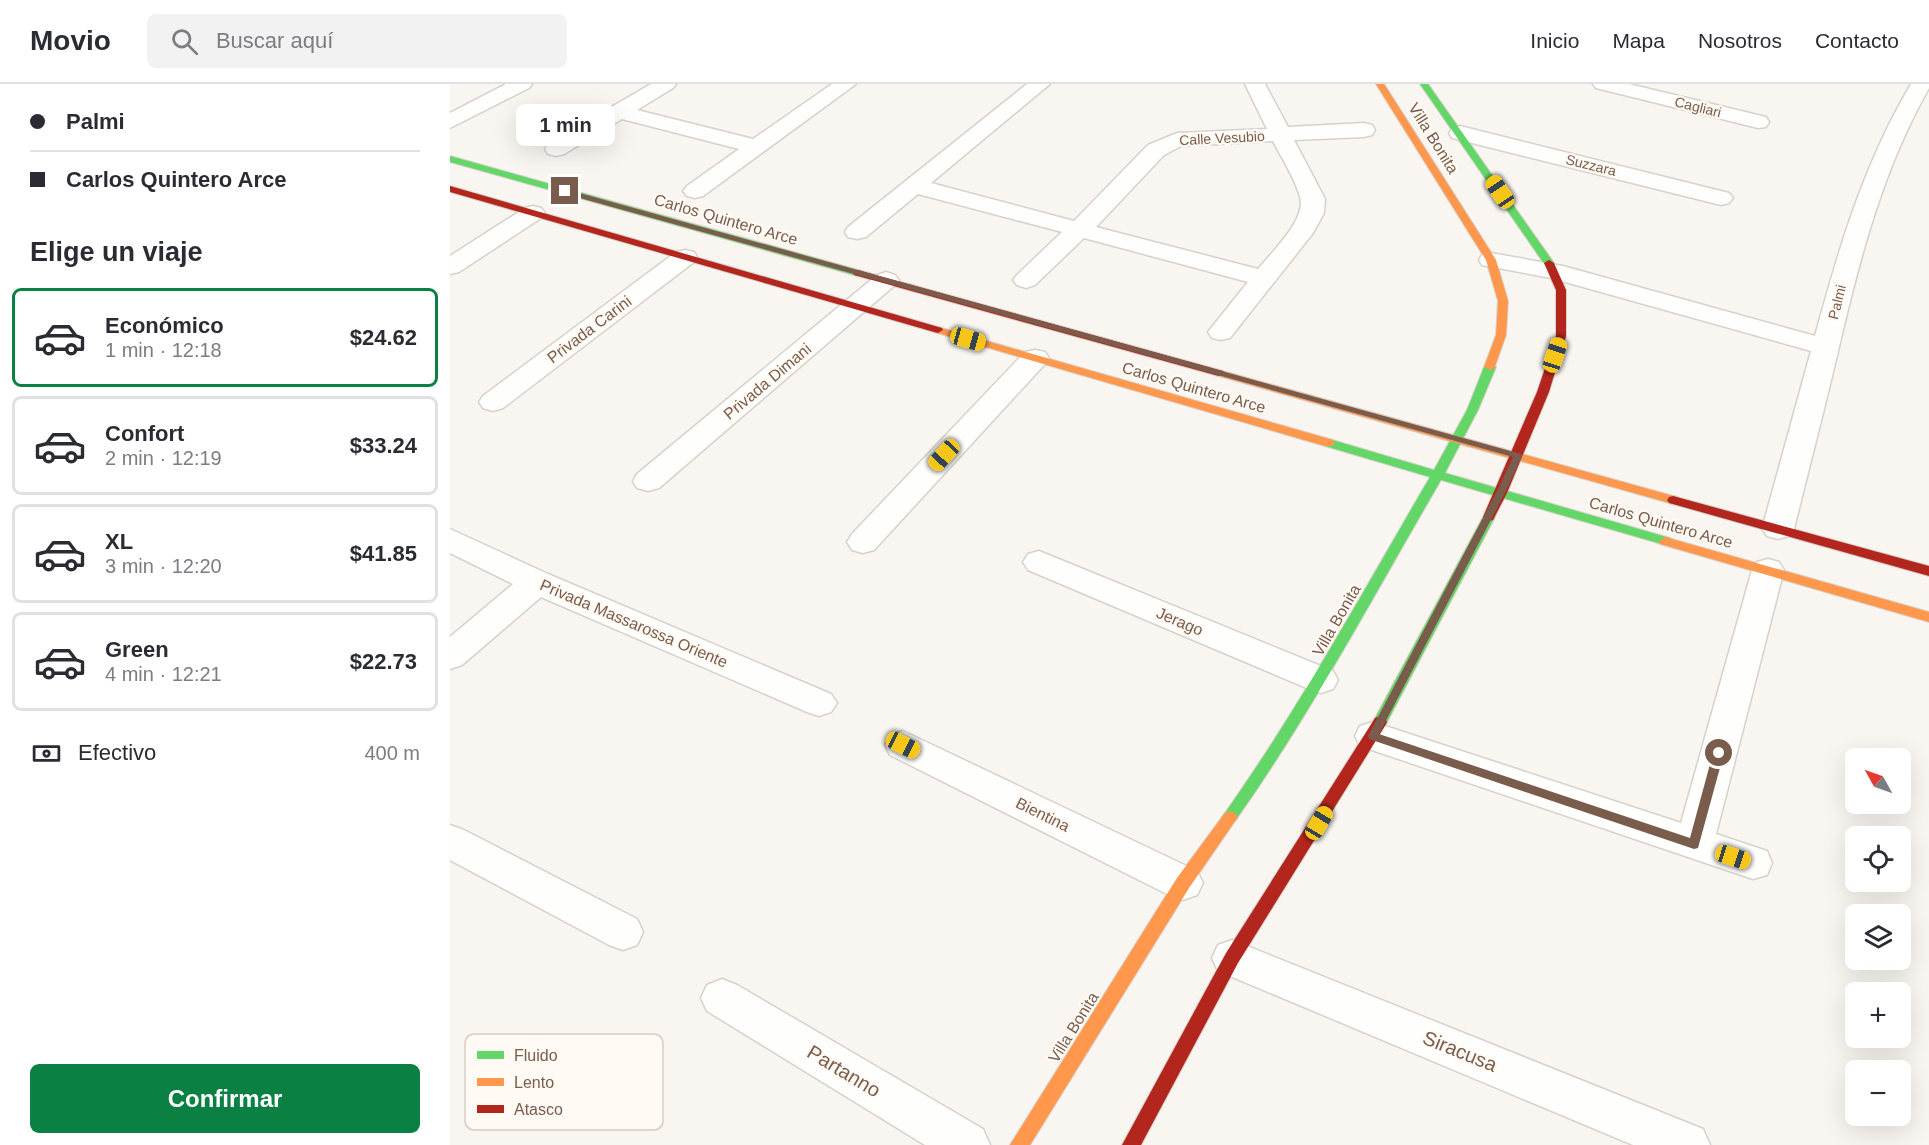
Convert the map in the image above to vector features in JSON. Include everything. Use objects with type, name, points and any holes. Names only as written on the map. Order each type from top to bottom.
[{"type":"main road","name":"Villa Bonita","points":[[1018,1145],[1184,883],[1276,753],[1321,680],[1457,439],[1487,376],[1501,335],[1503,301],[1491,260],[1380,84]]},
{"type":"main road","name":"Villa Bonita","points":[[1131,1145],[1232,958],[1373,736],[1501,493],[1543,392],[1561,336],[1561,290],[1554,271],[1424,84]]},
{"type":"main road","name":"Carlos Quintero Arce","points":[[450,159],[1929,571]]},
{"type":"main road","name":"Carlos Quintero Arce","points":[[450,189],[1929,617]]},
{"type":"street","points":[[450,122],[522,84]]},
{"type":"street","points":[[556,148],[666,84]]},
{"type":"street","points":[[695,191],[846,84]]},
{"type":"street","points":[[857,232],[1040,84]]},
{"type":"street","points":[[1221,332],[1304,228],[1312,213],[1313,199],[1255,84]]},
{"type":"street","name":"Cagliari","points":[[1603,84],[1758,122]]},
{"type":"street","name":"Palmi","points":[[1778,529],[1855,229],[1874,176],[1898,124],[1921,85]]},
{"type":"street","points":[[619,112],[757,147]]},
{"type":"street","name":"Calle Vesubio","points":[[1026,280],[1080,229],[1156,150],[1167,143],[1177,140],[1364,130]]},
{"type":"street","name":"Suzzara","points":[[1460,133],[1721,198]]},
{"type":"street","points":[[914,186],[1263,278]]},
{"type":"street","points":[[450,267],[532,213]]},
{"type":"street","name":"Privada Carini","points":[[493,402],[685,257]]},
{"type":"street","points":[[1491,260],[1554,271],[1826,347]]},
{"type":"street","name":"Privada Dimani","points":[[648,481],[886,280]]},
{"type":"street","points":[[863,542],[1035,358]]},
{"type":"street","name":"Privada Massarossa Oriente","points":[[450,540],[537,582],[819,703]]},
{"type":"street","name":"Jerago","points":[[1039,562],[1321,680]]},
{"type":"street","points":[[1694,844],[1768,570]]},
{"type":"street","points":[[450,656],[537,582]]},
{"type":"street","points":[[1373,736],[1753,863]]},
{"type":"street","name":"Bientina","points":[[903,745],[1184,883]]},
{"type":"street","points":[[450,841],[623,932]]},
{"type":"street","name":"Siracusa","points":[[1232,958],[1687,1145]]},
{"type":"street","name":"Partanno","points":[[722,998],[967,1145]]},
{"type":"traffic: fast","points":[[1424,84],[1549,263]]},
{"type":"traffic: fast","points":[[450,159],[858,273]]},
{"type":"traffic: fast","points":[[1230,817],[1300,713],[1342,641],[1451,452],[1482,389],[1490,367]]},
{"type":"traffic: fast","points":[[1329,443],[1665,541]]},
{"type":"traffic: fast","points":[[1380,722],[1489,517]]},
{"type":"traffic: slow","points":[[1380,84],[1491,260],[1503,301],[1501,335],[1490,367]]},
{"type":"traffic: slow","points":[[938,330],[1329,443]]},
{"type":"traffic: slow","points":[[1219,373],[1673,500]]},
{"type":"traffic: slow","points":[[1665,541],[1929,617]]},
{"type":"traffic: slow","points":[[1019,1145],[1183,883],[1230,817]]},
{"type":"traffic: jam","points":[[450,189],[938,330]]},
{"type":"traffic: jam","points":[[1489,517],[1543,392],[1561,336],[1561,290],[1549,263]]},
{"type":"traffic: jam","points":[[858,273],[1219,373]]},
{"type":"traffic: jam","points":[[1673,500],[1929,571]]},
{"type":"traffic: jam","points":[[1131,1145],[1232,958],[1380,722]]},
{"type":"route","points":[[565,191],[1518,456],[1501,493],[1373,736],[1694,844],[1719,753]]}]
